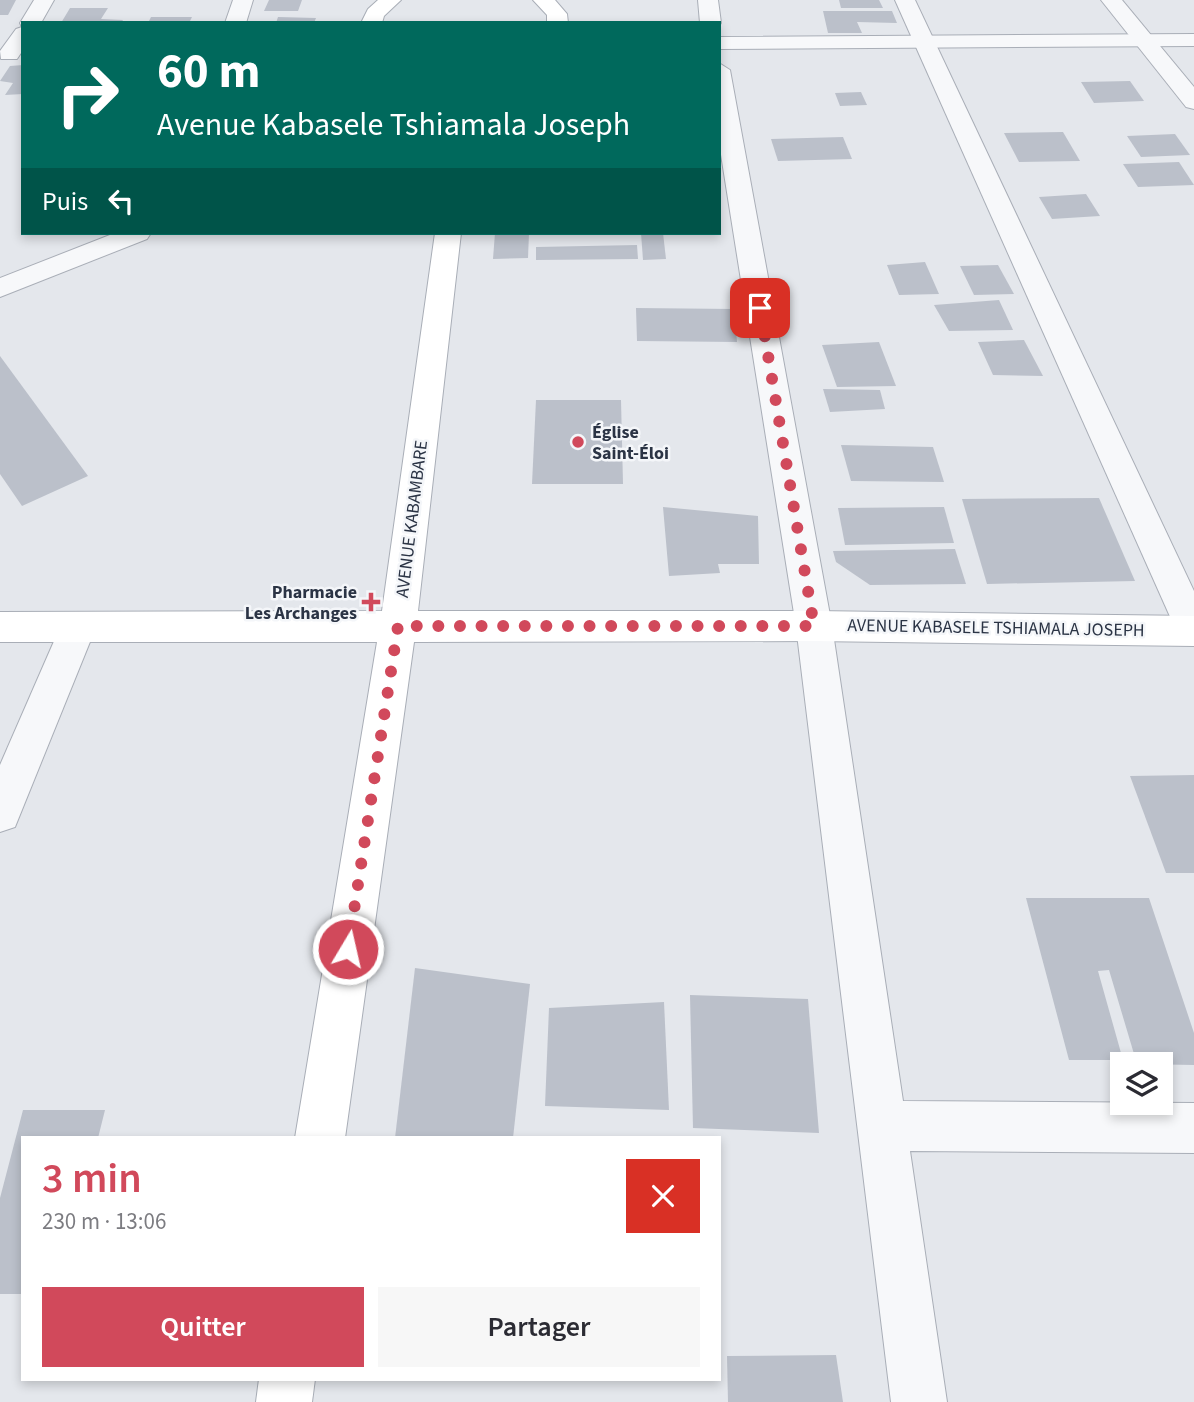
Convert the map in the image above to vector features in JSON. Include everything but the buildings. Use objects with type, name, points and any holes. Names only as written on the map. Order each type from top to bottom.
[{"type":"main road","points":[[372,21],[375,13],[391,0]]},
{"type":"main road","points":[[543,0],[557,14],[558,21]]},
{"type":"main road","name":"AVENUE KABAMBARE","points":[[320,1136],[398,626],[448,235]]},
{"type":"main road","name":"AVENUE KABASELE TSHIAMALA JOSEPH","points":[[0,627],[814,626],[1194,630]]},
{"type":"main road","points":[[284,1402],[287,1381]]},
{"type":"street","points":[[31,21],[44,0]]},
{"type":"street","points":[[236,21],[243,0]]},
{"type":"street","points":[[708,0],[712,21]]},
{"type":"street","points":[[905,0],[1194,630]]},
{"type":"street","points":[[1111,0],[1194,103]]},
{"type":"street","points":[[11,54],[21,36]]},
{"type":"street","points":[[721,43],[1194,40]]},
{"type":"street","points":[[721,82],[814,626],[919,1402]]},
{"type":"street","points":[[0,288],[133,235]]},
{"type":"street","points":[[0,813],[78,627]]},
{"type":"street","points":[[883,1126],[1194,1128]]},
{"type":"place","name":"Église Saint-Éloi","points":[[578,442]]},
{"type":"place","name":"Pharmacie Les Archanges","points":[[371,602]]},
{"type":"route","points":[[348,949],[398,626],[814,626],[760,308]]}]
